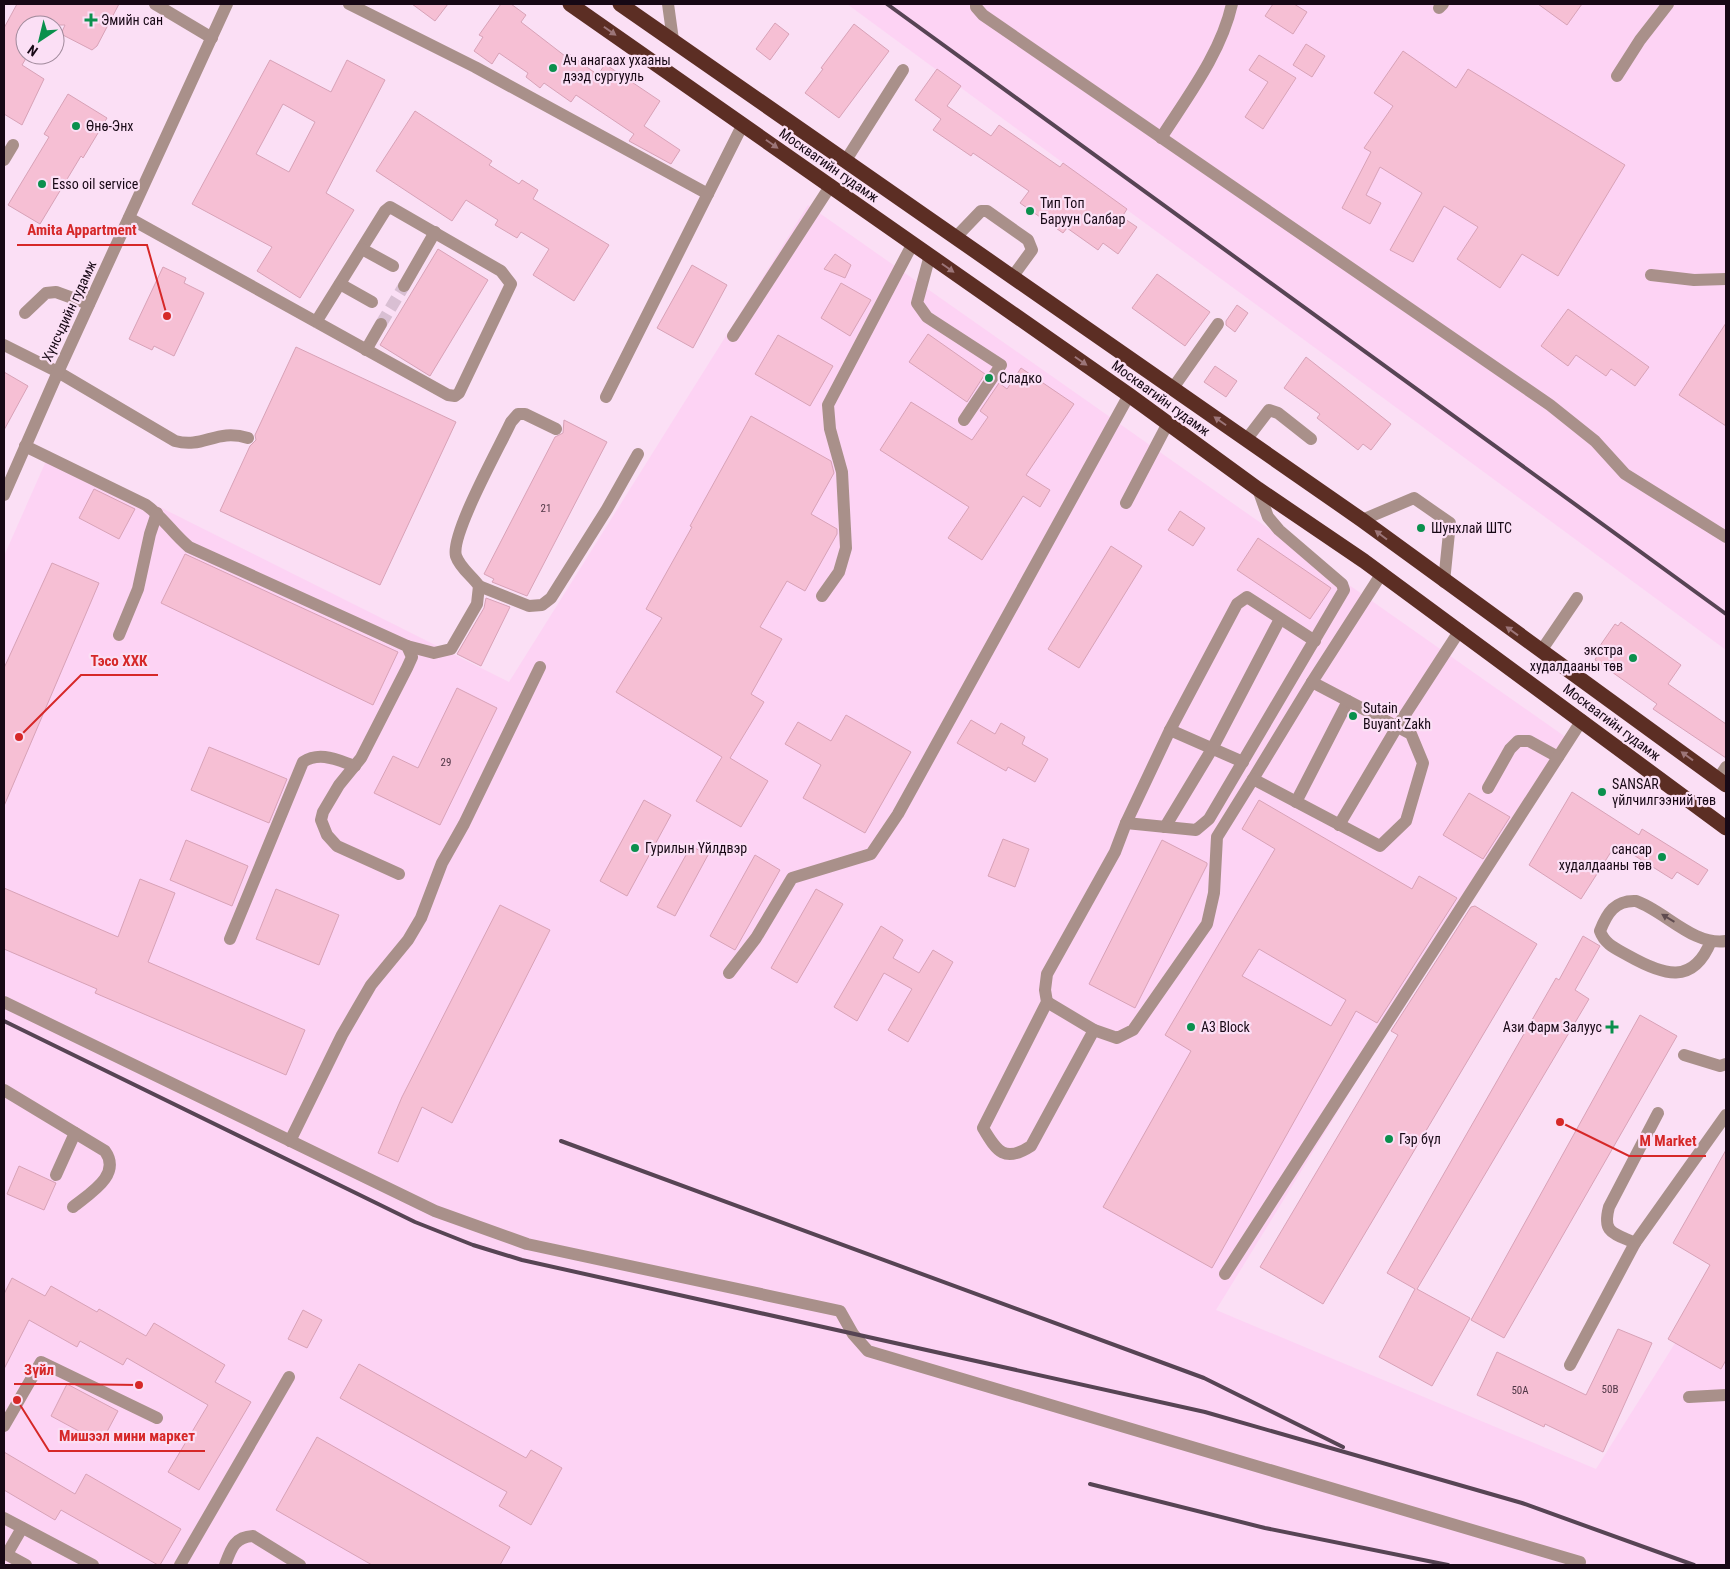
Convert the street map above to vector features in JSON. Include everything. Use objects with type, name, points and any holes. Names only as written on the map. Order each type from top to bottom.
[{"type":"highway","name":"Москвагийн гудамж","points":[[570,4],[1129,395],[1258,489],[1382,573],[1726,828]]},
{"type":"highway","name":"Москвагийн гудамж","points":[[620,4],[1362,520],[1444,582],[1723,777]]},
{"type":"street","points":[[155,4],[212,38]]},
{"type":"street","name":"Хүнсчдийн гудамж","points":[[4,495],[58,372],[227,4]]},
{"type":"street","points":[[349,4],[510,86],[708,194]]},
{"type":"street","points":[[668,4],[673,40]]},
{"type":"street","points":[[976,4],[983,15],[1550,405],[1595,441],[1625,474],[1726,537]]},
{"type":"street","points":[[1161,138],[1208,64],[1229,18],[1232,4]]},
{"type":"street","points":[[1618,76],[1640,40],[1668,4]]},
{"type":"street","points":[[846,160],[903,70]]},
{"type":"street","points":[[606,397],[743,124]]},
{"type":"street","points":[[4,160],[13,145]]},
{"type":"street","points":[[733,336],[831,185]]},
{"type":"street","points":[[129,218],[366,350],[448,395],[455,396],[459,392],[511,284],[501,271],[390,207],[316,322]]},
{"type":"street","points":[[956,237],[981,211],[987,211],[1028,240],[1032,250],[1013,276]]},
{"type":"street","points":[[404,286],[435,232]]},
{"type":"street","points":[[822,596],[839,572],[846,548],[842,472],[830,429],[828,406],[913,243]]},
{"type":"street","points":[[362,249],[393,266]]},
{"type":"street","points":[[930,255],[917,303],[927,317],[1001,365],[964,420]]},
{"type":"street","points":[[1651,275],[1694,280],[1726,279]]},
{"type":"street","points":[[340,284],[372,302]]},
{"type":"street","points":[[25,313],[46,293],[56,292],[89,304]]},
{"type":"street","points":[[366,350],[381,324]]},
{"type":"street","points":[[1173,388],[1218,324]]},
{"type":"street","points":[[4,345],[58,372],[175,441],[193,444],[226,434],[248,438]]},
{"type":"street","points":[[729,973],[756,938],[792,878],[871,854],[898,814],[1129,395]]},
{"type":"street","points":[[1246,440],[1269,410],[1278,413],[1311,439]]},
{"type":"street","points":[[556,429],[525,414],[518,414],[511,422],[470,506],[455,548],[458,562],[480,586],[529,606],[542,605],[552,598],[607,509],[638,454]]},
{"type":"street","points":[[1126,503],[1168,423]]},
{"type":"street","points":[[25,446],[146,505],[157,513],[177,538],[189,547],[407,646],[434,653],[451,650],[477,604],[480,586]]},
{"type":"street","points":[[1126,823],[1196,830],[1209,819],[1315,641],[1344,586],[1279,530],[1268,517],[1258,489]]},
{"type":"street","points":[[1362,520],[1414,498],[1450,523],[1444,582]]},
{"type":"street","points":[[119,635],[138,589],[150,534],[157,513]]},
{"type":"street","points":[[1047,1002],[1094,1030],[1117,1038],[1133,1030],[1207,924],[1214,893],[1217,837],[1312,682],[1382,573]]},
{"type":"street","points":[[1094,1030],[1031,1146],[1017,1155],[1002,1153],[992,1143],[983,1128],[1047,1002],[1045,990],[1047,974],[1115,852],[1126,823],[1170,730],[1237,604],[1247,597],[1315,641]]},
{"type":"street","points":[[1541,651],[1577,598]]},
{"type":"street","points":[[1165,827],[1212,749],[1280,618]]},
{"type":"street","points":[[1339,824],[1397,727],[1460,630]]},
{"type":"street","points":[[399,874],[337,846],[323,828],[321,820],[323,812],[339,785],[355,766],[407,668],[412,657],[407,646]]},
{"type":"street","points":[[290,1141],[342,1036],[371,985],[408,940],[420,918],[436,883],[442,863],[468,816],[540,667]]},
{"type":"street","points":[[1253,780],[1380,846],[1406,821],[1423,763],[1412,734],[1312,682]]},
{"type":"street","points":[[1296,802],[1348,701]]},
{"type":"street","points":[[1225,1274],[1582,720]]},
{"type":"street","points":[[1170,730],[1242,762]]},
{"type":"street","points":[[1488,788],[1510,749],[1518,741],[1529,741],[1558,757]]},
{"type":"street","points":[[230,939],[303,762],[311,757],[324,756],[355,766]]},
{"type":"street","points":[[1711,941],[1700,961],[1683,973],[1674,974],[1659,972],[1608,944],[1600,931],[1610,910],[1626,900],[1636,900],[1694,934],[1711,941],[1726,941]]},
{"type":"street","points":[[4,1002],[434,1211],[526,1244],[840,1312],[853,1334],[868,1351],[1580,1562]]},
{"type":"street","points":[[1684,1055],[1720,1066],[1726,1064]]},
{"type":"street","points":[[4,1090],[105,1151],[111,1159],[110,1170],[102,1184],[73,1207]]},
{"type":"street","points":[[1635,1243],[1610,1232],[1605,1222],[1609,1207],[1658,1113]]},
{"type":"street","points":[[1570,1365],[1635,1243],[1726,1115]]},
{"type":"street","points":[[56,1176],[75,1133]]},
{"type":"street","points":[[4,1426],[42,1362],[157,1418]]},
{"type":"street","points":[[180,1565],[289,1377]]},
{"type":"street","points":[[1689,1397],[1726,1395]]},
{"type":"street","points":[[4,1518],[93,1565]]},
{"type":"street","points":[[22,1528],[5,1554],[26,1565]]},
{"type":"street","points":[[225,1565],[234,1543],[245,1537],[253,1536],[300,1565]]},
{"type":"shaded area","points":[[847,4],[1726,4],[1726,650]]},
{"type":"shaded area","points":[[808,205],[1567,738],[1216,1310],[1596,1469],[1726,1262],[1726,1565],[4,1565],[4,556],[50,452],[509,682]]},
{"type":"building","points":[[17,4],[119,4],[97,46],[92,50],[65,36],[65,15],[15,15],[15,65],[22,65],[44,79],[22,125],[4,114],[4,28]]},
{"type":"building","points":[[412,4],[448,4],[435,21]]},
{"type":"building","points":[[501,4],[511,4],[526,15],[521,22],[565,56],[569,54],[598,75],[605,64],[660,101],[644,126],[680,150],[671,164],[629,141],[634,134],[576,95],[571,102],[544,83],[540,88],[526,77],[528,73],[499,53],[492,64],[474,51],[483,37],[479,35]]},
{"type":"building","points":[[1273,4],[1294,4],[1307,12],[1293,34],[1265,16]]},
{"type":"building","points":[[1538,4],[1582,4],[1567,25]]},
{"type":"building","points":[[775,23],[789,34],[770,60],[756,49]]},
{"type":"building","points":[[854,24],[889,51],[839,118],[805,93]]},
{"type":"building","points":[[1306,44],[1325,56],[1312,77],[1293,65]]},
{"type":"building","points":[[1403,51],[1456,88],[1468,69],[1625,165],[1558,276],[1522,254],[1500,288],[1457,259],[1478,227],[1444,206],[1413,262],[1390,250],[1422,193],[1380,167],[1366,195],[1381,203],[1370,224],[1342,208],[1371,152],[1364,148],[1393,106],[1374,93]]},
{"type":"building","points":[[1259,55],[1296,78],[1263,129],[1245,117],[1268,82],[1249,70]]},
{"type":"building","points":[[270,60],[331,92],[347,60],[385,80],[326,193],[354,210],[300,298],[257,271],[272,247],[192,204]],"holes":[[[283,104],[315,122],[289,172],[256,154]]]},
{"type":"building","points":[[937,69],[961,86],[947,106],[991,136],[999,125],[1060,167],[1063,163],[1127,209],[1122,217],[1137,227],[1118,254],[1103,243],[1098,250],[1067,228],[1063,233],[1020,203],[1029,191],[973,153],[971,156],[933,130],[941,119],[915,100]]},
{"type":"building","points":[[68,94],[107,118],[83,158],[81,156],[40,224],[8,205],[49,137],[44,134]]},
{"type":"building","points":[[415,111],[492,161],[489,165],[519,184],[522,180],[538,190],[533,199],[609,245],[574,301],[533,275],[549,249],[521,232],[517,238],[495,225],[498,220],[466,200],[452,221],[376,171]]},
{"type":"building","points":[[438,249],[488,280],[430,376],[380,345]]},
{"type":"building","points":[[835,254],[851,265],[845,278],[824,269]]},
{"type":"building","points":[[692,265],[727,285],[693,348],[657,328]]},
{"type":"building","points":[[163,267],[186,278],[184,283],[204,293],[174,356],[154,346],[152,350],[129,339]]},
{"type":"building","points":[[1157,274],[1210,312],[1185,346],[1132,308]]},
{"type":"building","points":[[841,283],[871,300],[850,336],[821,318]]},
{"type":"building","points":[[1237,305],[1248,313],[1235,332],[1226,325],[1226,321]]},
{"type":"building","points":[[1568,309],[1649,367],[1635,386],[1611,369],[1606,376],[1576,355],[1568,366],[1541,346]]},
{"type":"building","points":[[1726,323],[1726,426],[1679,395]]},
{"type":"building","points":[[928,334],[985,374],[967,402],[909,362]]},
{"type":"building","points":[[778,335],[833,366],[810,406],[755,374]]},
{"type":"building","points":[[296,347],[456,422],[380,585],[220,511],[250,446],[256,440],[255,435]]},
{"type":"building","points":[[1306,357],[1391,424],[1371,450],[1363,444],[1358,450],[1317,418],[1320,414],[1284,388]]},
{"type":"building","points":[[1215,366],[1237,381],[1226,397],[1204,382]]},
{"type":"building","points":[[1021,368],[1074,404],[1026,475],[1050,490],[1040,507],[1023,496],[982,560],[948,538],[969,507],[880,450],[911,402],[972,440],[988,417],[980,411],[999,383],[1007,389]]},
{"type":"building","points":[[4,372],[28,386],[4,430]]},
{"type":"building","points":[[751,416],[831,461],[834,473],[811,514],[837,529],[837,534],[805,591],[787,581],[760,627],[782,639],[751,694],[764,702],[730,758],[768,781],[741,827],[696,801],[722,757],[616,692],[662,618],[646,609]]},
{"type":"building","points":[[564,420],[607,442],[527,596],[492,582],[494,579],[484,574],[555,437],[563,433]]},
{"type":"building","points":[[94,489],[135,509],[119,539],[79,518]]},
{"type":"building","points":[[1180,511],[1205,528],[1193,546],[1168,530]]},
{"type":"building","points":[[1258,538],[1331,588],[1310,619],[1237,570]]},
{"type":"building","points":[[1111,546],[1142,566],[1079,668],[1048,649]]},
{"type":"building","points":[[185,554],[398,652],[373,705],[161,603]]},
{"type":"building","points":[[52,563],[99,583],[4,806],[4,668]]},
{"type":"building","points":[[486,598],[510,607],[481,666],[457,654],[484,608]]},
{"type":"building","points":[[1621,622],[1681,665],[1668,684],[1726,724],[1726,758],[1653,709],[1657,704],[1595,660],[1597,656],[1595,653],[1615,624],[1618,626]]},
{"type":"building","points":[[457,688],[497,708],[440,825],[374,793],[393,756],[418,768]]},
{"type":"building","points":[[846,715],[911,752],[865,833],[803,798],[821,765],[785,744],[798,722],[831,741]]},
{"type":"building","points":[[971,720],[995,734],[1001,723],[1025,737],[1022,744],[1048,759],[1035,782],[1008,767],[1006,771],[957,743]]},
{"type":"building","points":[[209,747],[287,779],[269,823],[191,790]]},
{"type":"building","points":[[1572,792],[1639,835],[1642,829],[1708,870],[1698,885],[1677,872],[1672,879],[1616,844],[1581,899],[1529,865]]},
{"type":"building","points":[[1469,793],[1510,817],[1483,859],[1443,835]]},
{"type":"building","name":"Гурилын Үйлдвэр","points":[[644,800],[671,815],[627,896],[600,881]]},
{"type":"building","points":[[1259,800],[1412,889],[1419,876],[1457,898],[1377,1023],[1356,1011],[1212,1268],[1103,1207],[1191,1051],[1165,1035],[1275,849],[1242,829]],"holes":[[[1259,949],[1346,1000],[1331,1026],[1242,976]]]},
{"type":"building","points":[[1003,839],[1029,849],[1015,887],[988,876]]},
{"type":"building","points":[[186,840],[248,866],[232,906],[170,880]]},
{"type":"building","points":[[1162,840],[1207,863],[1207,865],[1135,1008],[1089,984]]},
{"type":"building","points":[[691,846],[708,855],[675,916],[657,907]]},
{"type":"building","name":"Гурилын Үйлдвэр","points":[[755,855],[780,870],[735,950],[710,936]]},
{"type":"building","points":[[140,879],[175,893],[148,962],[305,1030],[286,1075],[95,993],[97,989],[4,949],[4,888],[118,937]]},
{"type":"building","points":[[276,889],[339,915],[319,965],[256,939]]},
{"type":"building","points":[[816,889],[843,904],[797,983],[771,968]]},
{"type":"building","points":[[500,905],[550,930],[452,1123],[422,1107],[398,1162],[378,1153],[402,1097]]},
{"type":"building","points":[[1475,906],[1537,944],[1323,1304],[1260,1267],[1398,1035],[1391,1031],[1471,907]]},
{"type":"building","points":[[881,926],[903,940],[893,958],[919,973],[933,950],[953,962],[908,1042],[888,1030],[912,989],[884,973],[857,1021],[834,1007]]},
{"type":"building","points":[[1583,936],[1600,946],[1575,990],[1589,999],[1417,1289],[1470,1318],[1432,1386],[1379,1357],[1415,1289],[1387,1273],[1556,978],[1559,980]]},
{"type":"building","points":[[1640,1015],[1677,1036],[1504,1338],[1471,1320]]},
{"type":"building","points":[[1726,1150],[1726,1360],[1721,1369],[1668,1339],[1710,1265],[1673,1243]]},
{"type":"building","points":[[19,1166],[56,1183],[44,1210],[7,1194]]},
{"type":"building","points":[[12,1278],[45,1296],[51,1286],[97,1312],[99,1309],[146,1336],[154,1323],[225,1365],[215,1382],[251,1402],[199,1490],[168,1472],[208,1405],[127,1358],[123,1365],[80,1341],[77,1347],[29,1320],[4,1369],[4,1294]]},
{"type":"building","points":[[303,1310],[322,1320],[307,1348],[288,1339]]},
{"type":"building","points":[[1618,1329],[1652,1343],[1603,1452],[1545,1424],[1544,1427],[1477,1395],[1497,1352],[1586,1395]]},
{"type":"building","points":[[359,1364],[526,1458],[531,1450],[562,1468],[531,1525],[499,1506],[507,1492],[340,1398]]},
{"type":"building","points":[[67,1384],[118,1411],[101,1443],[51,1416]]},
{"type":"building","points":[[317,1437],[510,1547],[500,1565],[372,1565],[276,1510]]},
{"type":"building","points":[[4,1452],[75,1494],[86,1474],[181,1529],[160,1565],[158,1565],[61,1510],[55,1520],[4,1490]]},
{"type":"tunnel","points":[[381,324],[404,286]]},
{"type":"railway","points":[[887,4],[1726,614]]},
{"type":"railway","points":[[4,1021],[415,1222],[473,1245],[522,1260],[1205,1412],[1522,1503],[1694,1565]]},
{"type":"railway","points":[[561,1141],[1204,1378],[1343,1447]]},
{"type":"railway","points":[[1090,1484],[1265,1528],[1448,1565]]},
{"type":"place","name":"Эмийн сан","points":[[91,20]]},
{"type":"place","name":"Ач анагаах ухааны дээд сургууль","points":[[553,68]]},
{"type":"place","name":"Өнө-Энх","points":[[76,126]]},
{"type":"place","name":"Esso oil service","points":[[42,184]]},
{"type":"place","name":"Тип Топ Баруун Салбар","points":[[1030,211]]},
{"type":"place","name":"Amita Appartment","points":[[167,316]]},
{"type":"place","name":"Сладко","points":[[989,378]]},
{"type":"place","name":"Шунхлай ШТС","points":[[1421,528]]},
{"type":"place","name":"экстра худалдааны төв","points":[[1633,658]]},
{"type":"place","name":"Sutain Buyant Zakh","points":[[1353,716]]},
{"type":"place","name":"Тэсо ХХК","points":[[19,737]]},
{"type":"place","name":"SANSAR үйлчилгээний төв","points":[[1602,792]]},
{"type":"place","name":"Гурилын Үйлдвэр","points":[[635,848]]},
{"type":"place","name":"сансар худалдааны төв","points":[[1662,857]]},
{"type":"place","name":"A3 Block","points":[[1191,1027]]},
{"type":"place","name":"Ази Фарм Залуус","points":[[1612,1027]]},
{"type":"place","name":"М Market","points":[[1560,1122]]},
{"type":"place","name":"Гэр бүл","points":[[1389,1139]]},
{"type":"place","name":"Зүйл","points":[[139,1385]]},
{"type":"place","name":"Мишээл мини маркет","points":[[17,1400]]}]
